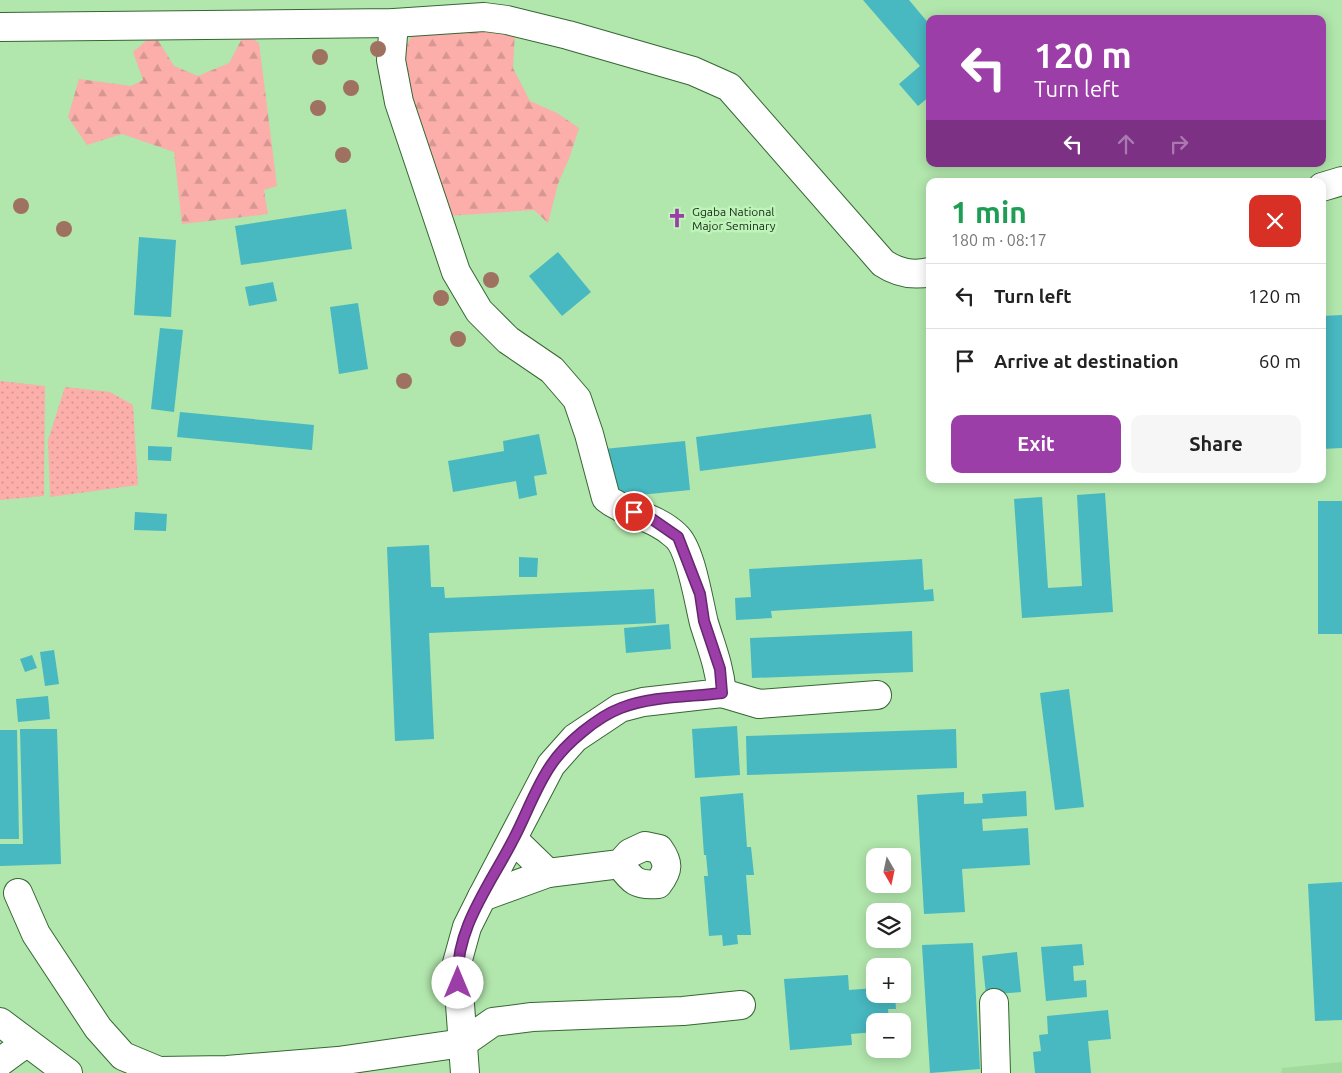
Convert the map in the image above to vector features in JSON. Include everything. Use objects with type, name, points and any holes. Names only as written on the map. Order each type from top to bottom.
[{"type":"street","points":[[0,27],[394,23],[484,17],[506,20],[568,35],[712,78],[729,87],[883,264],[894,271],[906,274],[926,272]]},
{"type":"street","points":[[394,23],[391,60],[399,102],[456,272],[479,311],[508,340],[552,370],[577,400],[589,434],[606,498],[616,505],[652,519],[678,537],[700,594],[704,621],[720,669],[722,693]]},
{"type":"street","points":[[1326,186],[1342,181]]},
{"type":"street","points":[[465,1073],[457,963],[467,927],[514,840],[551,765],[575,738],[596,722],[620,708],[635,704],[722,693],[759,704],[878,695]]},
{"type":"street","points":[[514,840],[548,873]]},
{"type":"street","points":[[482,897],[548,873],[620,864]]},
{"type":"street","points":[[18,893],[36,934],[98,1028],[123,1056],[159,1071],[227,1070],[328,1062],[463,1042],[493,1022],[532,1017],[683,1011],[741,1005]]},
{"type":"street","points":[[994,1004],[996,1073]]},
{"type":"street","points":[[0,1022],[68,1073]]},
{"type":"street","points":[[0,1062],[26,1043]]},
{"type":"shaded area","points":[[1342,1062],[1342,1073],[1281,1073],[1282,1068]]},
{"type":"green space","points":[[515,31],[513,68],[530,101],[557,113],[579,128],[558,184],[548,223],[534,210],[447,216],[397,60],[414,33]]},
{"type":"green space","points":[[245,33],[259,43],[277,186],[264,190],[268,214],[182,224],[174,152],[122,134],[87,145],[68,117],[79,79],[131,86],[143,80],[133,52],[154,34],[174,66],[198,76],[229,63]]},
{"type":"green space","points":[[0,381],[45,386],[44,496],[0,500]]},
{"type":"green space","points":[[65,387],[110,392],[133,405],[138,485],[50,497],[48,440]]},
{"type":"building","points":[[863,0],[909,0],[926,20],[926,99],[918,106],[899,84],[920,66]]},
{"type":"building","points":[[346,209],[352,249],[241,265],[235,226]]},
{"type":"building","points":[[139,237],[176,240],[171,317],[134,315]]},
{"type":"building","points":[[558,252],[591,292],[562,316],[529,276]]},
{"type":"building","points":[[273,282],[277,301],[249,306],[245,287]]},
{"type":"building","points":[[358,303],[368,369],[339,374],[330,307]]},
{"type":"building","points":[[1342,315],[1342,448],[1326,449],[1326,316]]},
{"type":"building","points":[[160,328],[183,330],[174,412],[151,409]]},
{"type":"building","points":[[180,412],[314,425],[312,450],[177,437]]},
{"type":"building","points":[[871,414],[876,448],[700,471],[696,437]]},
{"type":"building","points":[[539,434],[547,474],[534,476],[537,495],[519,499],[516,481],[453,492],[448,461],[504,451],[503,441]]},
{"type":"building","points":[[685,441],[690,490],[609,498],[604,449]]},
{"type":"building","points":[[148,446],[172,447],[171,461],[148,460]]},
{"type":"building","points":[[1105,493],[1113,612],[1022,618],[1014,499],[1042,497],[1048,588],[1082,586],[1077,495]]},
{"type":"building","points":[[1318,501],[1342,501],[1342,634],[1318,634]]},
{"type":"building","points":[[135,512],[167,514],[166,531],[134,530]]},
{"type":"building","points":[[429,545],[431,587],[444,587],[445,598],[654,589],[656,623],[429,633],[434,739],[395,741],[387,547]]},
{"type":"building","points":[[519,557],[538,558],[537,577],[519,577]]},
{"type":"building","points":[[922,559],[924,590],[933,589],[934,601],[771,611],[772,618],[736,620],[735,598],[751,597],[749,569]]},
{"type":"building","points":[[669,624],[671,649],[626,653],[624,628]]},
{"type":"building","points":[[912,631],[913,672],[752,678],[750,638]]},
{"type":"building","points":[[54,650],[59,684],[45,686],[40,652]]},
{"type":"building","points":[[32,655],[37,668],[25,672],[20,659]]},
{"type":"building","points":[[1069,689],[1084,807],[1055,810],[1040,693]]},
{"type":"building","points":[[48,696],[50,719],[18,722],[16,699]]},
{"type":"building","points":[[737,726],[740,775],[695,778],[692,729]]},
{"type":"building","points":[[20,729],[57,729],[61,864],[0,866],[0,844],[23,844]]},
{"type":"building","points":[[956,729],[957,768],[747,775],[746,736]]},
{"type":"building","points":[[0,730],[17,730],[19,839],[0,839]]},
{"type":"building","points":[[1026,791],[1027,816],[982,819],[983,831],[1028,828],[1030,865],[962,869],[965,912],[924,914],[917,795],[964,792],[964,804],[983,803],[982,794]]},
{"type":"building","points":[[743,793],[747,847],[751,847],[754,875],[746,875],[751,935],[737,935],[738,944],[723,946],[722,935],[709,936],[704,876],[708,876],[706,855],[704,855],[700,797]]},
{"type":"building","points":[[1342,882],[1342,1020],[1315,1021],[1308,884]]},
{"type":"building","points":[[973,943],[980,1069],[930,1073],[922,945]]},
{"type":"building","points":[[1082,944],[1084,965],[1073,966],[1074,981],[1086,980],[1087,997],[1046,1001],[1041,947]]},
{"type":"building","points":[[1017,952],[1021,992],[986,995],[982,956]]},
{"type":"building","points":[[848,975],[849,990],[866,989],[866,1003],[896,1003],[896,1009],[888,1009],[888,1013],[866,1013],[866,1033],[851,1034],[852,1045],[790,1050],[784,979]]},
{"type":"building","points":[[1108,1010],[1111,1039],[1088,1041],[1091,1073],[1035,1073],[1033,1052],[1041,1051],[1039,1035],[1048,1034],[1047,1016]]},
{"type":"place","name":"Ggaba National Major Seminary","points":[[677,218]]},
{"type":"route","points":[[458,983],[457,963],[467,927],[514,840],[551,765],[575,738],[596,722],[620,708],[643,702],[722,693],[720,669],[704,621],[700,594],[678,537],[652,519],[634,512]]}]
